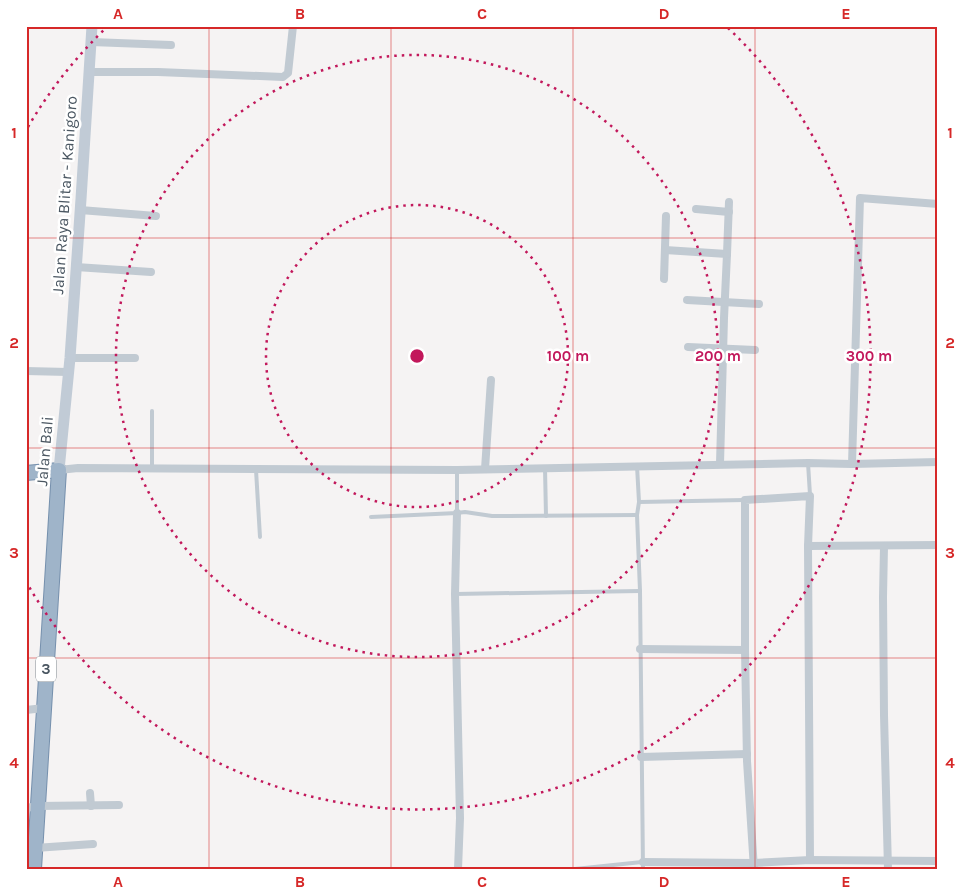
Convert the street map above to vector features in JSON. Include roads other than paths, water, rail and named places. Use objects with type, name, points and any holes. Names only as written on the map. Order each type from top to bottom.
[{"type":"highway","points":[[26,473],[59,470]]},
{"type":"highway","name":"Jalan Bali","points":[[34,869],[35,848],[32,807],[44,708],[59,470]]},
{"type":"main road","name":"Jalan Raya Blitar - Kanigoro","points":[[69,365],[92,26]]},
{"type":"main road","name":"Jalan Bali","points":[[59,470],[69,365]]},
{"type":"street","points":[[89,72],[158,72],[283,77],[288,73],[292,26]]},
{"type":"street","points":[[91,42],[171,45]]},
{"type":"street","points":[[852,464],[860,198],[938,204]]},
{"type":"street","points":[[720,464],[724,303],[729,202]]},
{"type":"street","points":[[696,209],[729,212]]},
{"type":"street","points":[[80,210],[156,216]]},
{"type":"street","points":[[664,279],[666,216]]},
{"type":"street","points":[[665,250],[727,254]]},
{"type":"street","points":[[76,267],[151,272]]},
{"type":"street","points":[[687,300],[759,304]]},
{"type":"street","points":[[688,347],[756,350]]},
{"type":"street","points":[[26,371],[135,358]]},
{"type":"street","points":[[485,469],[492,380]]},
{"type":"street","points":[[59,470],[78,468],[457,470],[720,464],[938,462]]},
{"type":"street","points":[[754,866],[747,754],[744,650],[745,500],[810,496],[808,546],[810,860]]},
{"type":"street","points":[[457,513],[455,594],[460,818],[458,869]]},
{"type":"street","points":[[808,546],[938,545]]},
{"type":"street","points":[[884,546],[884,715],[888,869]]},
{"type":"street","points":[[640,649],[744,650]]},
{"type":"street","points":[[26,710],[44,708]]},
{"type":"street","points":[[641,757],[747,754]]},
{"type":"street","points":[[90,793],[91,806]]},
{"type":"street","points":[[32,807],[119,805]]},
{"type":"street","points":[[35,848],[94,844]]},
{"type":"street","points":[[643,866],[754,866],[810,860],[938,861]]},
{"type":"lane","points":[[152,411],[152,469]]},
{"type":"lane","points":[[808,463],[810,496]]},
{"type":"lane","points":[[575,869],[643,866],[637,466]]},
{"type":"lane","points":[[545,468],[546,516]]},
{"type":"lane","points":[[256,470],[260,537]]},
{"type":"lane","points":[[457,470],[457,513]]},
{"type":"lane","points":[[638,502],[745,500]]},
{"type":"lane","points":[[371,517],[465,512],[492,516],[637,515]]},
{"type":"lane","points":[[455,594],[640,590]]}]
